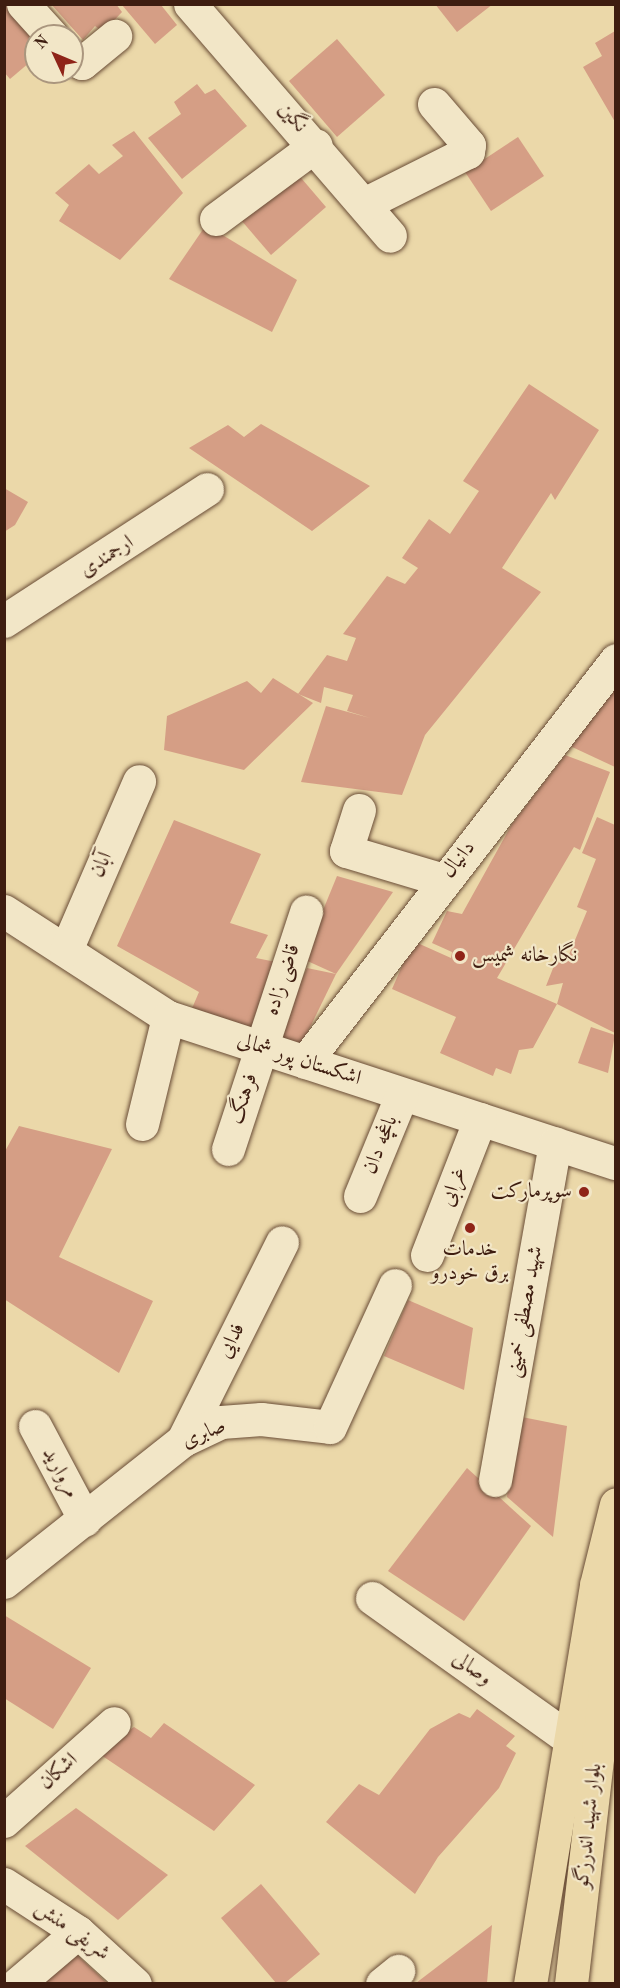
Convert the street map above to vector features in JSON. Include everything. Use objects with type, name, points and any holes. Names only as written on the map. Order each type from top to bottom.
[{"type":"main road","points":[[530,1983],[596,1585],[615,1504]]},
{"type":"main road","name":"بلوار شهید اندرزگو","points":[[572,1983],[615,1596]]},
{"type":"street","points":[[23,4],[41,24]]},
{"type":"street","name":"نگین","points":[[190,4],[316,145],[390,236]]},
{"type":"street","points":[[84,61],[116,36]]},
{"type":"street","points":[[364,204],[468,152],[469,145],[434,104]]},
{"type":"street","points":[[216,219],[316,145]]},
{"type":"street","name":"ارجمندی","points":[[4,621],[207,489]]},
{"type":"street","name":"دانیال","points":[[305,1062],[443,880],[615,660]]},
{"type":"street","name":"آبان","points":[[66,950],[139,781]]},
{"type":"street","points":[[359,810],[346,851],[443,880]]},
{"type":"street","name":"اشکستان پور شمالی","points":[[4,911],[168,1017],[615,1163]]},
{"type":"street","name":"قاضی زاده","points":[[261,1048],[306,912]]},
{"type":"street","points":[[142,1124],[168,1017]]},
{"type":"street","name":"فرهنگ","points":[[228,1149],[261,1048]]},
{"type":"street","name":"باغچه دان","points":[[360,1197],[402,1094]]},
{"type":"street","name":"غرابی","points":[[428,1255],[480,1119]]},
{"type":"street","name":"شهید مصطفی خمینی","points":[[495,1480],[555,1143]]},
{"type":"street","name":"فدایی","points":[[183,1440],[282,1242]]},
{"type":"street","name":"صابری","points":[[4,1582],[183,1440],[221,1422],[261,1419],[330,1427],[395,1285]]},
{"type":"street","name":"مروارید","points":[[35,1426],[85,1520]]},
{"type":"street","name":"وصالی","points":[[372,1598],[571,1740]]},
{"type":"street","name":"اشکان","points":[[4,1821],[114,1723]]},
{"type":"street","name":"شریفی منش","points":[[4,1884],[78,1932],[135,1983]]},
{"type":"street","points":[[17,1983],[78,1932]]},
{"type":"building","points":[[4,4],[15,4],[28,24],[24,24],[24,67],[10,79],[4,72]]},
{"type":"building","points":[[51,4],[116,4],[122,12],[103,32],[95,26],[84,39],[84,24],[69,24]]},
{"type":"building","points":[[435,4],[493,4],[457,32]]},
{"type":"building","points":[[122,5],[161,5],[177,25],[155,44]]},
{"type":"building","points":[[615,31],[615,122],[583,67],[602,56],[595,43]]},
{"type":"building","points":[[337,39],[385,95],[337,137],[289,81]]},
{"type":"building","points":[[197,84],[205,94],[215,89],[247,126],[182,179],[148,138],[181,114],[174,102]]},
{"type":"building","points":[[134,131],[183,193],[120,260],[59,221],[69,205],[55,193],[89,164],[99,174],[123,156],[112,145]]},
{"type":"building","points":[[518,137],[544,176],[491,211],[465,172]]},
{"type":"building","points":[[296,172],[326,207],[271,255],[241,220]]},
{"type":"building","points":[[206,225],[297,280],[272,332],[169,279]]},
{"type":"building","points":[[529,384],[599,430],[555,500],[551,493],[502,568],[541,592],[425,735],[402,795],[301,782],[326,706],[370,718],[347,711],[353,695],[324,687],[321,703],[298,694],[327,655],[347,661],[356,638],[343,634],[387,576],[405,584],[418,568],[402,558],[429,519],[450,534],[479,491],[463,481]]},
{"type":"building","points":[[261,424],[370,486],[312,531],[189,448],[228,425],[244,437]]},
{"type":"building","points":[[4,488],[28,502],[15,525],[4,532]]},
{"type":"building","points":[[273,678],[313,703],[244,770],[164,750],[167,716],[247,681],[261,693]]},
{"type":"building","points":[[615,682],[615,767],[570,746]]},
{"type":"building","points":[[565,755],[610,772],[580,850],[574,847],[497,978],[557,1004],[533,1048],[519,1050],[511,1074],[496,1068],[493,1076],[440,1053],[456,1017],[392,989],[413,941],[451,958],[452,952],[432,943],[447,911],[462,914],[512,824]]},
{"type":"building","points":[[597,817],[615,825],[615,1033],[557,1004],[563,983],[546,986],[559,953],[568,957],[587,911],[577,907],[596,859],[582,853]]},
{"type":"building","points":[[174,820],[261,854],[230,923],[268,935],[256,958],[276,962],[252,1035],[190,1013],[199,992],[117,946]]},
{"type":"building","points":[[337,876],[393,892],[336,974],[303,959]]},
{"type":"building","points":[[307,968],[336,974],[300,1048],[275,1037]]},
{"type":"building","points":[[591,1027],[615,1035],[608,1073],[578,1063]]},
{"type":"building","points":[[19,1126],[112,1149],[59,1257],[153,1301],[119,1373],[4,1299],[4,1153]]},
{"type":"building","points":[[408,1300],[473,1328],[464,1390],[384,1356]]},
{"type":"building","points":[[517,1416],[567,1426],[553,1537],[507,1497]]},
{"type":"building","points":[[467,1468],[531,1526],[464,1621],[388,1571]]},
{"type":"building","points":[[4,1615],[91,1668],[53,1729],[4,1698]]},
{"type":"building","points":[[477,1709],[515,1736],[506,1746],[516,1753],[499,1788],[438,1857],[415,1894],[326,1822],[359,1784],[379,1795],[430,1729],[459,1713],[470,1718]]},
{"type":"building","points":[[164,1723],[255,1785],[214,1831],[98,1753],[134,1727],[151,1738]]},
{"type":"building","points":[[76,1808],[168,1875],[118,1920],[25,1846]]},
{"type":"building","points":[[261,1884],[320,1954],[285,1983],[276,1983],[221,1918]]},
{"type":"building","points":[[492,1925],[487,1983],[416,1983]]},
{"type":"building","points":[[77,1955],[107,1983],[40,1983]]},
{"type":"place","name":"نگارخانه شمیس","points":[[460,956]]},
{"type":"place","name":"سوپرمارکت","points":[[584,1192]]},
{"type":"place","name":"خدمات برق خودرو","points":[[470,1228]]}]
